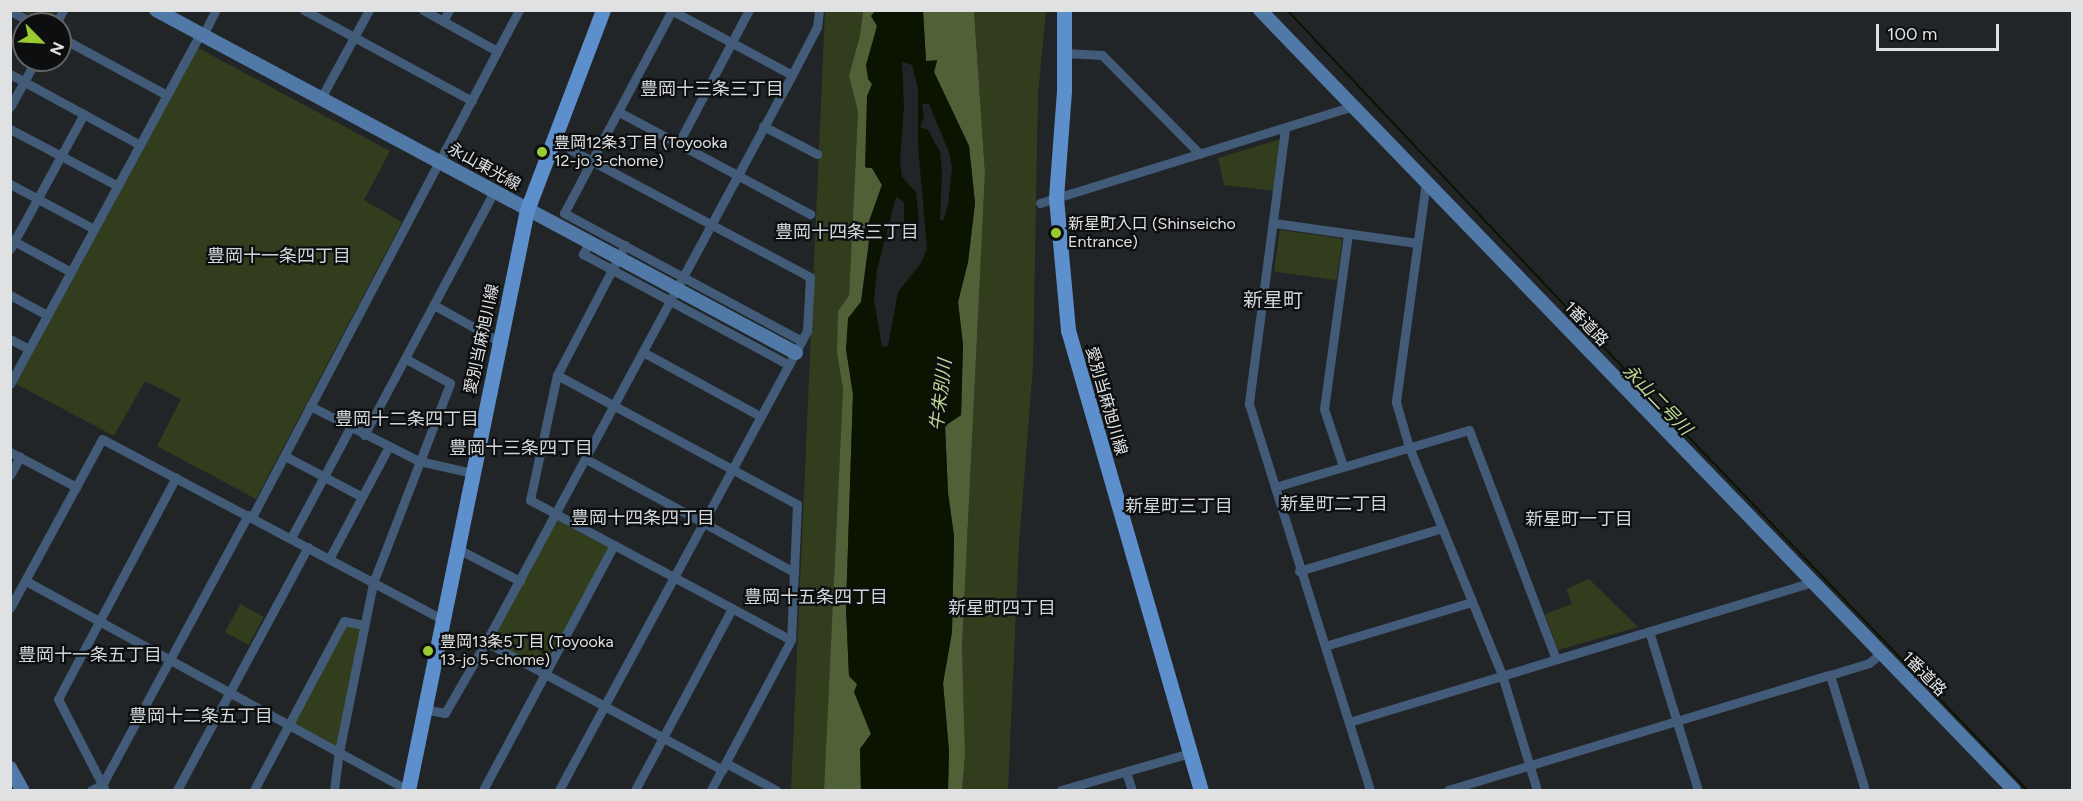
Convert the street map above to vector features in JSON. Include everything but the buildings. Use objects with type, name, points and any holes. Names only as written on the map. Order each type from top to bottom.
[{"type":"main road","name":"愛別当麻旭川線","points":[[408,790],[527,210],[603,10]]},
{"type":"main road","name":"愛別当麻旭川線","points":[[1064,10],[1065,53],[1056,198],[1063,303],[1073,355],[1201,790]]},
{"type":"street","name":"永山東光線","points":[[156,10],[796,353]]},
{"type":"street","points":[[10,384],[167,95],[216,10]]},
{"type":"street","points":[[304,10],[472,101]]},
{"type":"street","points":[[321,98],[369,10]]},
{"type":"street","points":[[423,10],[497,51]]},
{"type":"street","points":[[443,21],[449,10]]},
{"type":"street","points":[[104,788],[170,659],[285,456],[519,10]]},
{"type":"street","points":[[678,144],[749,10]]},
{"type":"street","points":[[424,709],[445,713],[486,642],[792,75],[817,27],[819,10]]},
{"type":"street","name":"1番道路","points":[[1260,10],[2014,790]]},
{"type":"street","points":[[791,640],[530,500],[557,375],[619,258],[564,213],[672,11],[792,75]]},
{"type":"street","points":[[72,44],[167,95]]},
{"type":"street","points":[[1065,53],[1102,55],[1200,154]]},
{"type":"street","points":[[10,107],[29,72]]},
{"type":"street","points":[[10,74],[140,145]]},
{"type":"street","points":[[1040,203],[1286,129],[1354,106]]},
{"type":"street","points":[[619,112],[810,214]]},
{"type":"street","points":[[71,272],[12,243],[84,114]]},
{"type":"street","points":[[764,126],[817,154]]},
{"type":"street","points":[[10,129],[118,186]]},
{"type":"street","points":[[1286,129],[1249,405],[1299,571],[1370,790]]},
{"type":"street","points":[[559,790],[807,331],[810,277],[571,150]]},
{"type":"street","points":[[1426,182],[1396,402],[1409,447],[1502,675],[1537,790]]},
{"type":"street","points":[[10,184],[94,229]]},
{"type":"street","points":[[364,435],[494,192]]},
{"type":"street","points":[[1274,224],[1417,243]]},
{"type":"street","points":[[1343,466],[1324,409],[1348,234]]},
{"type":"street","points":[[10,295],[47,315]]},
{"type":"street","points":[[434,305],[500,342]]},
{"type":"street","points":[[10,339],[29,349]]},
{"type":"street","points":[[643,352],[760,416]]},
{"type":"street","points":[[334,790],[339,752],[373,583],[450,383],[406,359]]},
{"type":"street","points":[[557,375],[797,504],[791,640],[711,790]]},
{"type":"street","points":[[310,406],[388,448],[419,461],[472,473]]},
{"type":"street","points":[[291,538],[350,428]]},
{"type":"street","points":[[1275,487],[1469,430],[1556,659]]},
{"type":"street","points":[[11,607],[102,439],[442,619]]},
{"type":"street","points":[[329,559],[388,448]]},
{"type":"street","points":[[10,452],[76,487]]},
{"type":"street","points":[[285,456],[362,497]]},
{"type":"street","points":[[10,475],[20,458]]},
{"type":"street","points":[[586,459],[794,572]]},
{"type":"street","points":[[104,788],[58,699],[176,477]]},
{"type":"street","points":[[1299,571],[1442,528]]},
{"type":"street","points":[[483,790],[614,545]]},
{"type":"street","points":[[177,790],[308,547]]},
{"type":"street","points":[[456,548],[520,581]]},
{"type":"street","points":[[26,581],[408,790]]},
{"type":"street","points":[[1349,722],[1812,582]]},
{"type":"street","points":[[1325,646],[1472,602]]},
{"type":"street","points":[[635,790],[732,608]]},
{"type":"street","points":[[254,790],[344,621],[364,625]]},
{"type":"street","points":[[1649,631],[1698,790]]},
{"type":"street","points":[[486,642],[663,738],[776,790]]},
{"type":"street","points":[[1448,790],[1869,663],[1881,653]]},
{"type":"street","points":[[1830,675],[1865,790]]},
{"type":"street","points":[[1064,790],[1190,753]]},
{"type":"street","points":[[10,768],[22,790]]},
{"type":"street","points":[[1126,772],[1132,790]]},
{"type":"street","points":[[91,790],[104,788]]},
{"type":"green space","points":[[22,11],[56,11],[55,12]]},
{"type":"green space","points":[[825,11],[863,11],[860,35],[849,76],[858,112],[849,296],[837,353],[843,389],[824,790],[791,790]]},
{"type":"green space","points":[[863,11],[875,11],[872,16],[877,26],[866,168],[872,168],[882,185],[866,230],[869,241],[861,302],[855,309],[846,349],[853,394],[846,608],[849,676],[857,684],[861,709],[871,734],[860,749],[861,790],[824,790],[843,389],[837,353],[838,311],[849,296],[858,112],[849,76],[860,35]]},
{"type":"green space","points":[[923,11],[974,11],[985,173],[962,645],[965,755],[962,790],[948,790],[949,751],[943,683],[952,632],[954,536],[948,493],[945,425],[961,415],[963,345],[958,302],[968,262],[975,203],[969,146],[934,72],[937,61],[926,62]]},
{"type":"green space","points":[[974,11],[1046,11],[1038,94],[1033,367],[1019,544],[1008,790],[962,790],[965,755],[962,645],[985,173]]},
{"type":"green space","points":[[198,48],[390,151],[364,200],[402,222],[256,499],[157,446],[181,399],[145,381],[114,436],[16,384]]},
{"type":"green space","points":[[1281,139],[1274,191],[1224,185],[1218,158]]},
{"type":"green space","points":[[1280,230],[1342,239],[1337,280],[1274,272]]},
{"type":"green space","points":[[556,514],[614,545],[546,674],[487,643]]},
{"type":"green space","points":[[1589,579],[1638,627],[1558,650],[1545,614],[1572,604],[1566,589]]},
{"type":"green space","points":[[240,604],[264,617],[249,645],[225,632]]},
{"type":"green space","points":[[344,621],[364,625],[339,752],[290,724]]},
{"type":"water","name":"牛朱別川","points":[[875,11],[923,11],[926,61],[937,60],[934,72],[969,146],[975,203],[968,262],[958,302],[963,345],[961,415],[945,426],[948,493],[954,536],[952,632],[943,683],[949,751],[948,790],[861,790],[860,749],[871,734],[854,692],[857,684],[849,676],[846,608],[853,394],[846,349],[848,318],[861,302],[869,242],[866,230],[882,185],[872,168],[865,167],[867,96],[872,84],[868,79],[866,65],[877,26],[871,16]],"holes":[[[902,62],[912,65],[918,88],[918,145],[927,249],[921,263],[898,292],[888,346],[882,347],[874,300],[877,270],[896,197],[904,202],[904,222],[908,225],[919,221],[916,192],[902,177],[900,162],[904,106]],[[922,104],[929,104],[949,152],[952,167],[948,204],[944,219],[940,221],[942,171],[940,152],[928,130],[920,127],[924,117]]]},
{"type":"waterway","name":"永山二号川","points":[[1287,10],[1677,425],[2027,790]]},
{"type":"place","name":"豊岡12条3丁目 (Toyooka 12-jo 3-chome)","points":[[542,152]]},
{"type":"place","name":"新星町入口 (Shinseicho Entrance)","points":[[1056,233]]},
{"type":"place","name":"豊岡13条5丁目 (Toyooka 13-jo 5-chome)","points":[[428,651]]},
{"type":"district","name":"豊岡十三条三丁目","points":[[712,89]]},
{"type":"district","name":"豊岡十四条三丁目","points":[[847,232]]},
{"type":"district","name":"豊岡十一条四丁目","points":[[279,256]]},
{"type":"district","name":"新星町","points":[[1273,300]]},
{"type":"district","name":"豊岡十二条四丁目","points":[[407,419]]},
{"type":"district","name":"豊岡十三条四丁目","points":[[521,448]]},
{"type":"district","name":"新星町二丁目","points":[[1334,504]]},
{"type":"district","name":"新星町三丁目","points":[[1179,506]]},
{"type":"district","name":"豊岡十四条四丁目","points":[[643,518]]},
{"type":"district","name":"新星町一丁目","points":[[1579,519]]},
{"type":"district","name":"豊岡十五条四丁目","points":[[816,597]]},
{"type":"district","name":"新星町四丁目","points":[[1002,608]]},
{"type":"district","name":"豊岡十一条五丁目","points":[[90,655]]},
{"type":"district","name":"豊岡十二条五丁目","points":[[201,716]]}]
